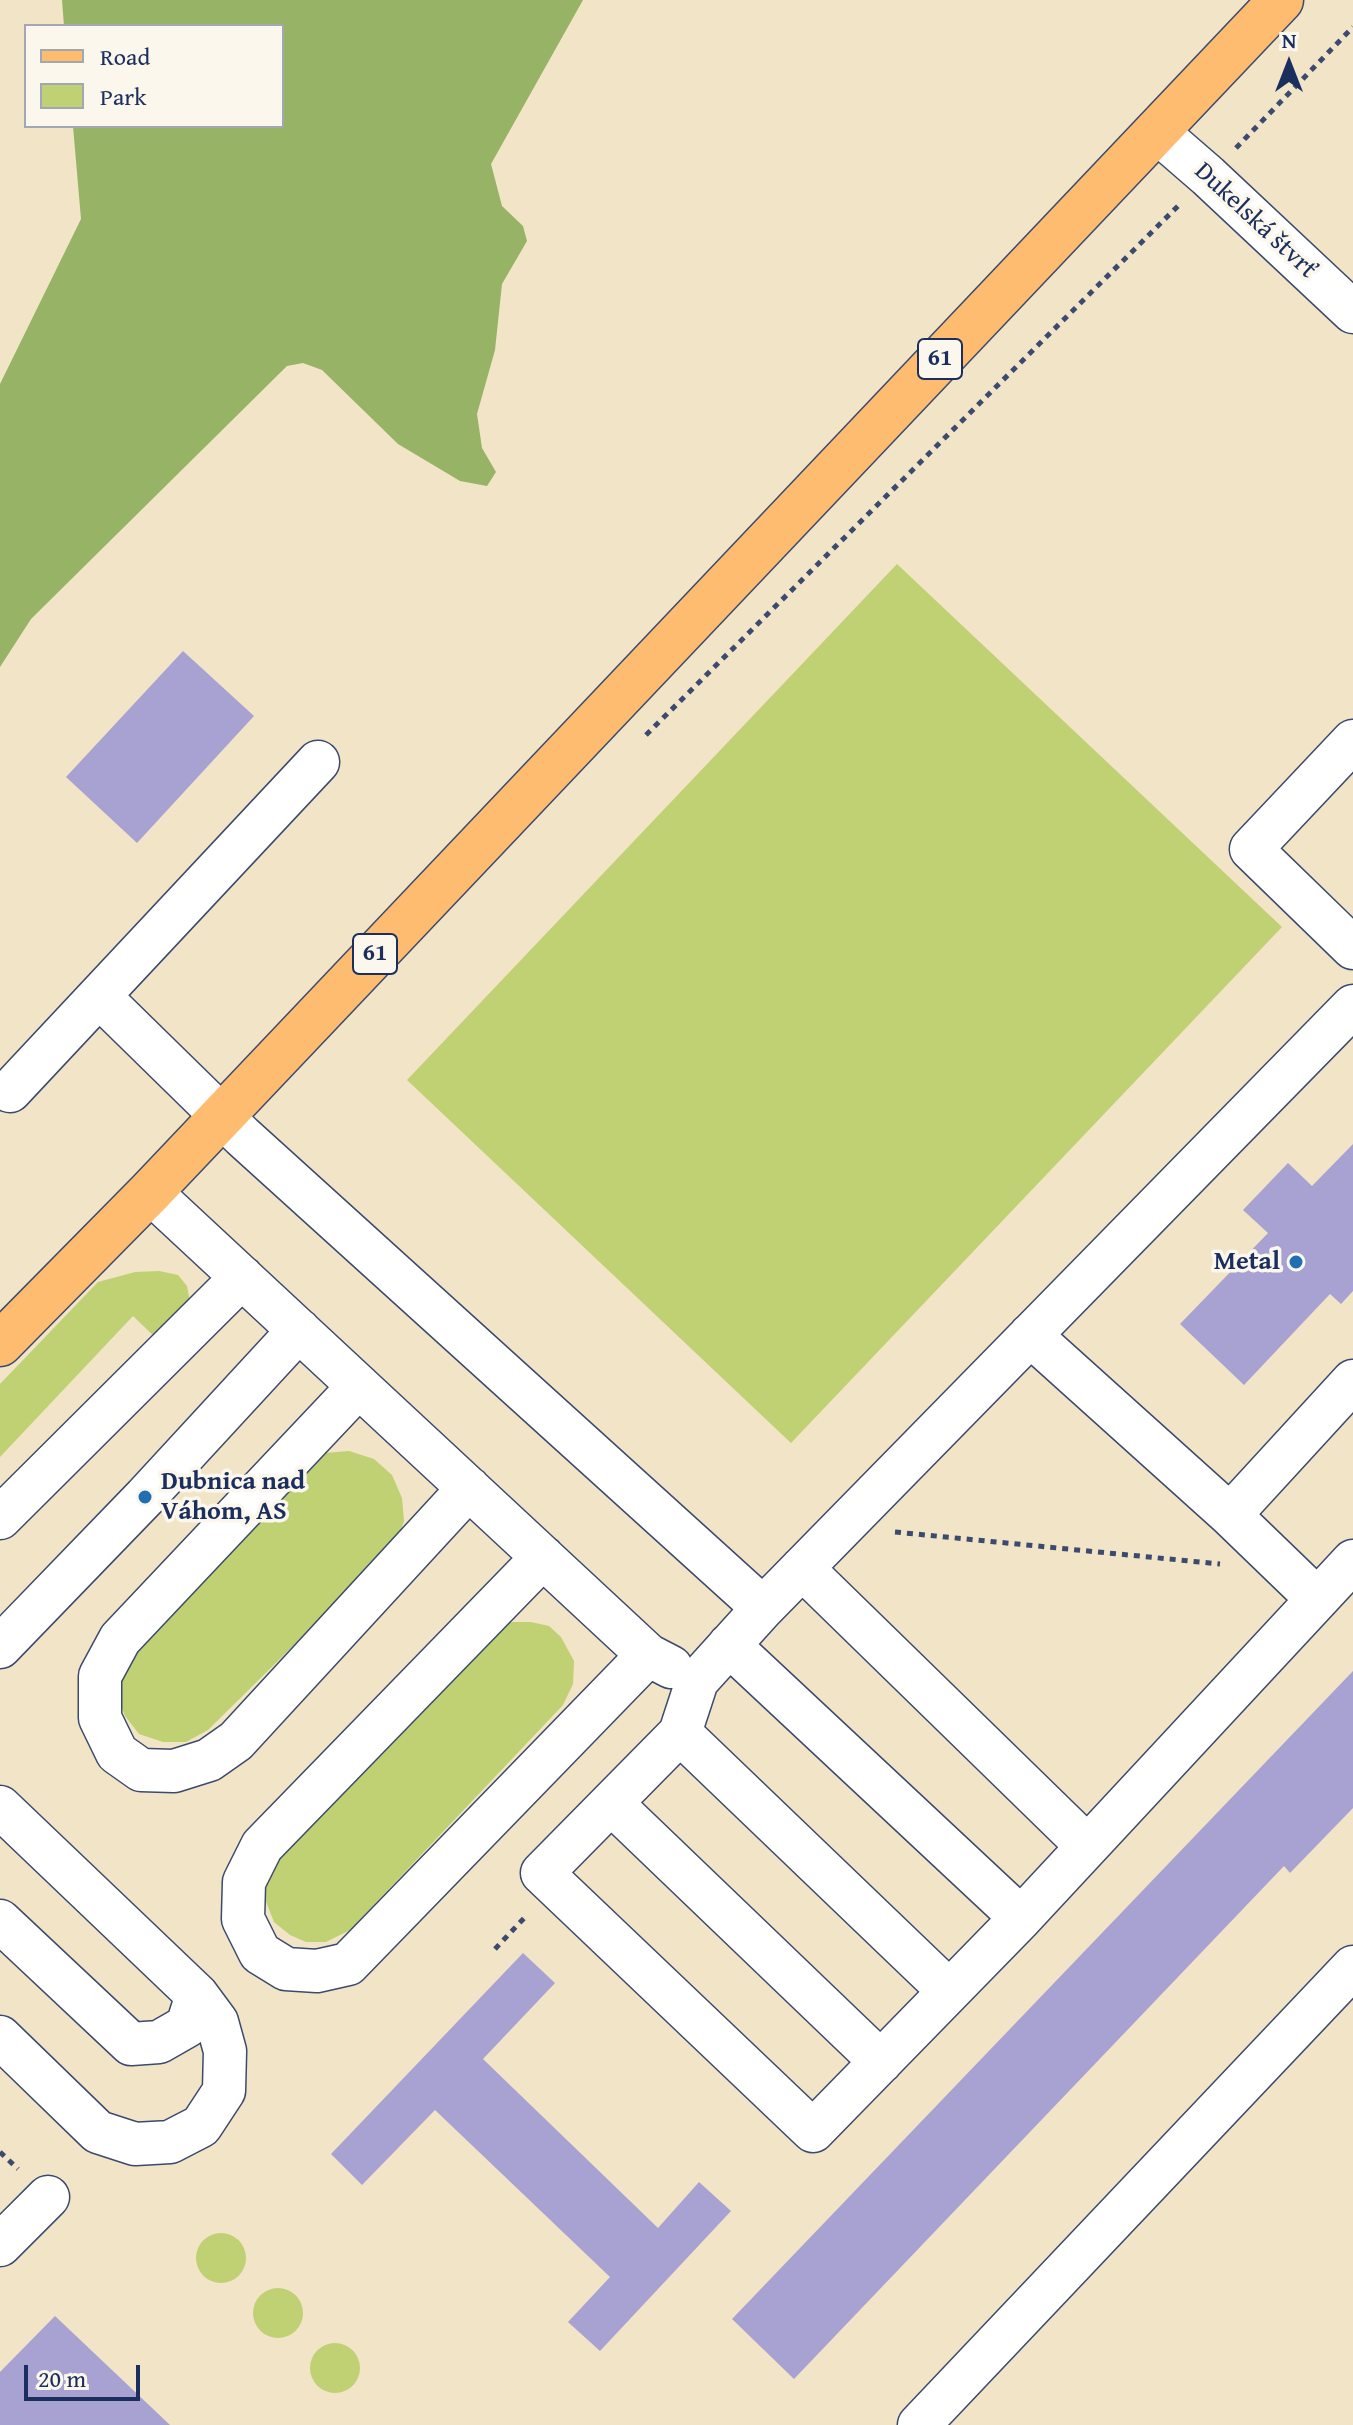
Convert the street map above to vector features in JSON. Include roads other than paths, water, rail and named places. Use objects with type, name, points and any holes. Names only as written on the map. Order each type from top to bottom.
[{"type":"main road","name":"61","points":[[0,1344],[150,1192],[1281,0]]},
{"type":"lane","name":"Dukelská štvrť","points":[[1156,131],[1353,312]]},
{"type":"lane","points":[[1353,741],[1251,849],[1353,948]]},
{"type":"lane","points":[[10,1091],[318,762]]},
{"type":"lane","points":[[99,996],[221,1116],[763,1608]]},
{"type":"lane","points":[[1353,1006],[763,1608],[697,1681],[680,1733],[542,1873],[813,2131],[1021,1918],[1353,1561]]},
{"type":"lane","points":[[150,1192],[648,1655],[697,1681]]},
{"type":"lane","points":[[0,1518],[242,1277]]},
{"type":"lane","points":[[0,1647],[145,1497],[299,1330]]},
{"type":"lane","points":[[1030,1335],[1230,1515],[1317,1599]]},
{"type":"lane","points":[[1230,1515],[1353,1381]]},
{"type":"lane","points":[[359,1386],[120,1639],[100,1676],[100,1718],[117,1753],[141,1770],[174,1771],[209,1760],[236,1741],[469,1488]]},
{"type":"lane","points":[[543,1557],[262,1846],[244,1882],[243,1919],[260,1953],[286,1969],[317,1971],[348,1964],[648,1655]]},
{"type":"lane","points":[[802,1568],[1087,1846]]},
{"type":"lane","points":[[729,1645],[1021,1918]]},
{"type":"lane","points":[[680,1733],[949,1991]]},
{"type":"lane","points":[[611,1803],[881,2062]]},
{"type":"lane","points":[[0,1807],[197,1995],[217,2022],[225,2051],[224,2091],[201,2126],[170,2142],[135,2144],[98,2132],[0,2037]]},
{"type":"lane","points":[[0,1921],[131,2044],[159,2042],[187,2026],[197,1995]]},
{"type":"lane","points":[[919,2425],[1352,1969]]},
{"type":"lane","points":[[0,2245],[48,2197]]},
{"type":"place","name":"Metal","points":[[1296,1262]]},
{"type":"place","name":"Dubnica nad Váhom, AS","points":[[145,1497]]}]
